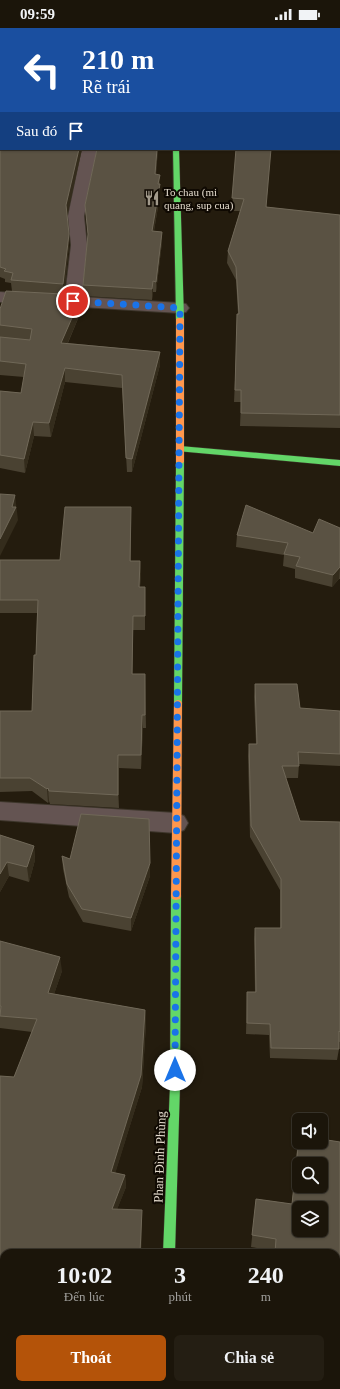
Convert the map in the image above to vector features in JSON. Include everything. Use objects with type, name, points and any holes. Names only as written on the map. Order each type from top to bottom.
[{"type":"street","points":[[73,301],[79,246],[76,216],[90,150]]},
{"type":"street","name":"Phan Đình Phùng","points":[[170,1249],[174,1086],[180,449],[180,308],[176,150]]},
{"type":"street","points":[[0,297],[180,308]]},
{"type":"street","points":[[180,449],[340,463]]},
{"type":"street","points":[[0,811],[176,823]]},
{"type":"building","points":[[0,150],[79,150],[66,205],[69,234],[63,284],[11,280],[13,273],[4,271],[6,269],[0,267]]},
{"type":"building","points":[[97,150],[157,150],[155,174],[160,175],[158,184],[160,184],[152,231],[162,232],[156,282],[153,281],[152,289],[83,285],[88,234],[85,205]]},
{"type":"building","points":[[236,150],[271,150],[266,207],[340,215],[340,415],[241,413],[241,390],[235,390],[237,314],[239,314],[236,267],[228,251],[244,199],[232,198]]},
{"type":"building","points":[[6,291],[82,295],[61,343],[160,352],[132,459],[126,458],[122,375],[65,368],[49,423],[33,422],[24,459],[0,455],[0,391],[21,393],[26,364],[0,361],[0,337],[30,340],[32,329],[0,325],[0,309]]},
{"type":"building","points":[[0,494],[15,495],[12,507],[16,507],[0,539]]},
{"type":"building","points":[[246,505],[313,533],[319,519],[340,528],[340,567],[333,575],[296,566],[300,557],[284,554],[288,543],[237,535]]},
{"type":"building","points":[[65,507],[131,507],[130,561],[140,561],[139,587],[145,587],[145,616],[133,616],[132,674],[145,674],[145,715],[142,715],[141,755],[118,755],[118,795],[49,791],[48,788],[47,789],[30,778],[0,778],[0,711],[32,711],[38,600],[0,600],[0,560],[60,560]]},
{"type":"building","points":[[255,684],[297,684],[300,708],[340,711],[340,754],[298,752],[299,766],[282,766],[300,821],[340,822],[339,1049],[271,1048],[270,1024],[247,1023],[247,992],[256,992],[255,928],[281,928],[281,879],[251,826],[249,744],[257,744]]},
{"type":"building","points":[[81,814],[149,819],[150,863],[131,918],[82,909],[67,884],[62,856],[70,859]]},
{"type":"building","points":[[0,835],[34,846],[27,867],[7,862],[0,874]]},
{"type":"building","points":[[0,941],[60,957],[48,993],[145,1010],[141,1075],[111,1172],[125,1175],[112,1209],[142,1210],[140,1249],[0,1249],[0,1076],[14,1077],[37,1019],[0,1016]]},
{"type":"building","points":[[328,1140],[340,1142],[340,1249],[275,1249],[276,1239],[252,1235],[256,1199],[292,1204],[292,1237],[328,1237],[328,1201],[292,1201],[293,1193],[328,1193],[328,1157],[297,1157],[298,1149],[328,1149]]},
{"type":"traffic: fast","points":[[176,150],[180,319]]},
{"type":"traffic: fast","points":[[180,449],[340,463]]},
{"type":"traffic: fast","points":[[178,703],[180,462]]},
{"type":"traffic: fast","points":[[169,1249],[175,1086],[176,896]]},
{"type":"traffic: slow","points":[[180,319],[180,462]]},
{"type":"traffic: slow","points":[[176,896],[178,703]]},
{"type":"place","name":"To chau (mi quang, sup cua)","points":[[152,198]]},
{"type":"route","points":[[73,301],[122,303],[180,308],[175,1070]]}]
